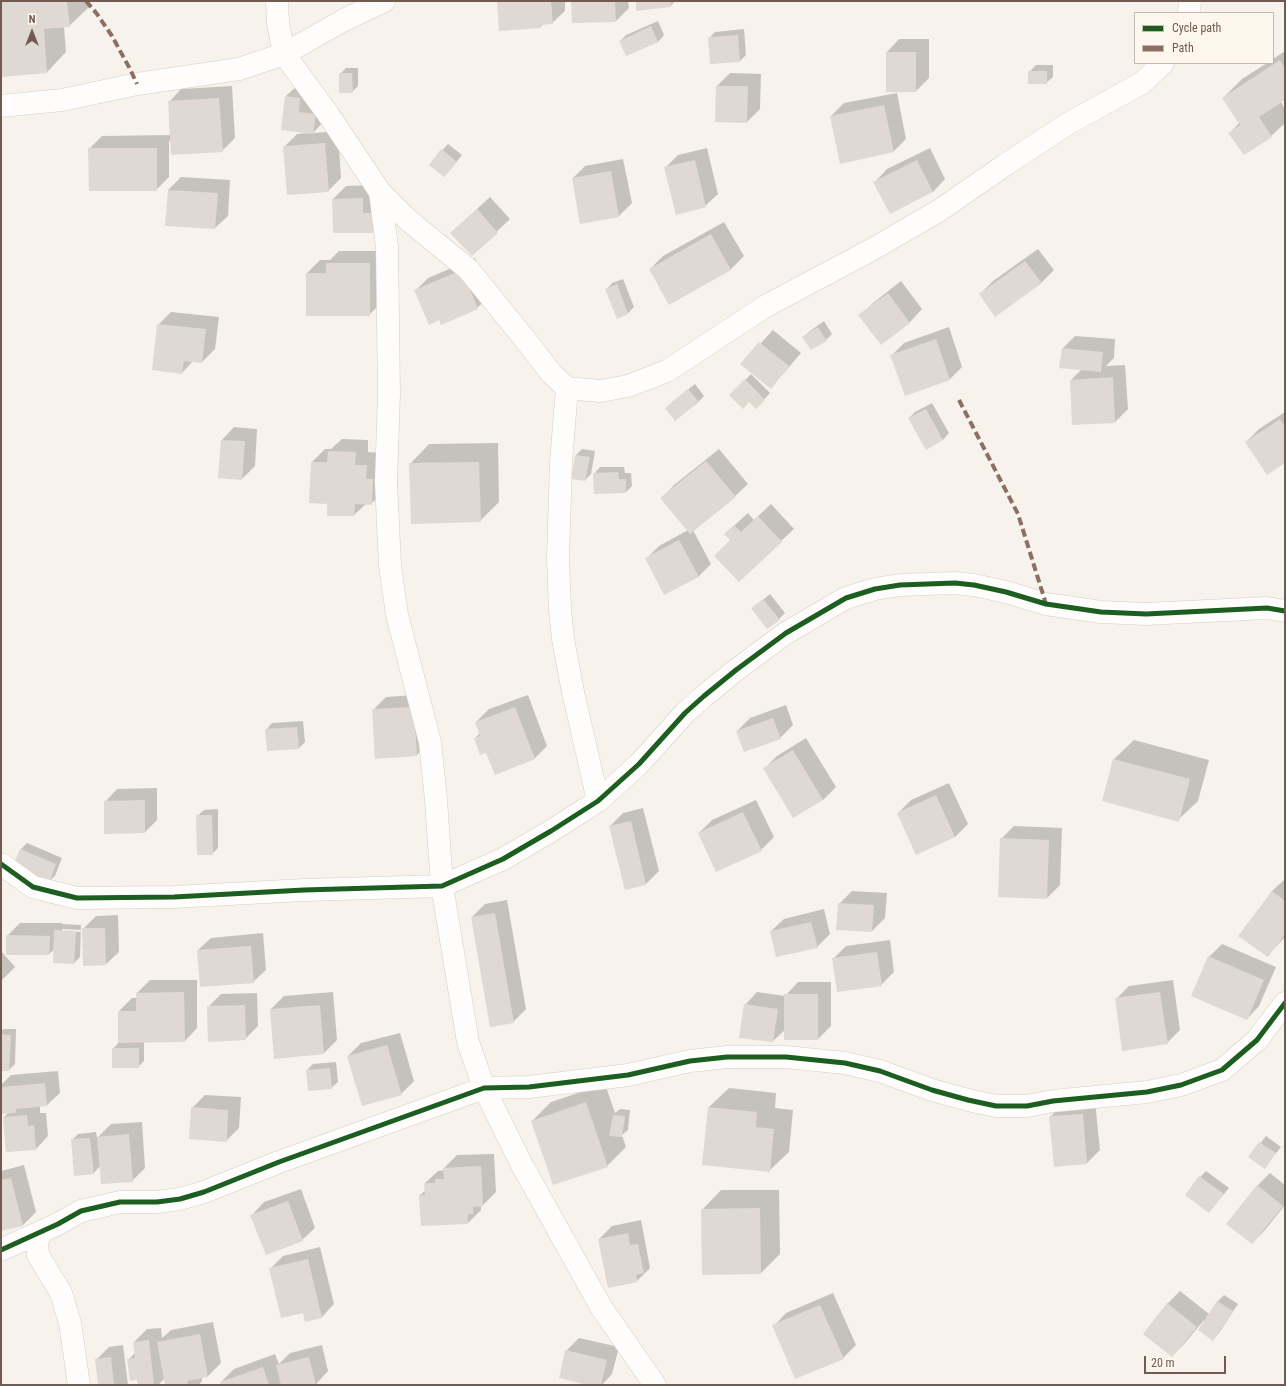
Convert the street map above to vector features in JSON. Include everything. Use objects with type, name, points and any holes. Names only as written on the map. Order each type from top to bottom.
[{"type":"street","points":[[277,1],[278,23],[284,54],[332,120],[380,192],[408,220],[468,269],[551,373],[567,388],[600,391],[628,386],[667,371],[766,306],[873,249],[940,210],[1005,164],[1069,123],[1142,83],[1161,64]]},
{"type":"street","points":[[1,106],[62,100],[137,84],[239,69],[284,54],[344,20],[384,1]]},
{"type":"street","points":[[1189,12],[1190,1]]},
{"type":"street","points":[[380,192],[388,254],[389,394],[386,483],[390,565],[397,615],[430,742],[442,886],[468,1042],[484,1088],[522,1165],[601,1308],[655,1385]]},
{"type":"street","points":[[567,388],[561,462],[558,551],[560,610],[572,684],[598,801]]},
{"type":"street","points":[[1,864],[33,887],[77,898],[174,897],[304,890],[442,886],[503,859],[598,801],[639,764],[685,713],[736,670],[786,633],[846,598],[875,589],[900,585],[955,583],[974,585],[1006,592],[1046,604],[1101,612],[1146,614],[1267,608],[1285,611]]},
{"type":"street","points":[[1,1250],[82,1212],[120,1202],[157,1202],[180,1199],[198,1194],[484,1088],[529,1087],[628,1075],[690,1061],[727,1057],[786,1057],[845,1063],[880,1071],[932,1090],[996,1106],[1026,1106],[1053,1101],[1147,1092],[1181,1085],[1222,1070],[1257,1040],[1285,1003]]},
{"type":"street","points":[[41,1232],[37,1243],[38,1255],[61,1293],[66,1308],[70,1323],[79,1385]]},
{"type":"building","points":[[1,1],[67,1],[70,27],[44,29],[47,73],[2,77]]},
{"type":"building","points":[[497,1],[551,1],[553,24],[540,25],[541,28],[499,31]]},
{"type":"building","points":[[571,1],[615,1],[616,22],[572,23]]},
{"type":"building","points":[[636,1],[671,1],[671,7],[636,11]]},
{"type":"building","points":[[651,26],[658,42],[626,56],[619,41]]},
{"type":"building","points":[[738,35],[740,62],[710,64],[708,37]]},
{"type":"building","points":[[886,52],[916,52],[916,92],[886,92]]},
{"type":"building","points":[[1280,60],[1285,69],[1285,100],[1259,117],[1272,137],[1244,155],[1228,133],[1240,125],[1222,98]]},
{"type":"building","points":[[1028,71],[1047,71],[1047,84],[1028,84]]},
{"type":"building","points":[[339,73],[352,73],[353,93],[339,93]]},
{"type":"building","points":[[716,86],[748,86],[747,123],[715,122]]},
{"type":"building","points":[[285,96],[300,98],[299,112],[316,114],[313,134],[281,130]]},
{"type":"building","points":[[219,98],[223,152],[171,155],[168,101]]},
{"type":"building","points":[[884,105],[894,152],[840,164],[830,116]]},
{"type":"building","points":[[325,143],[329,192],[287,195],[283,146]]},
{"type":"building","points":[[88,148],[157,148],[157,191],[89,191]]},
{"type":"building","points":[[441,149],[457,162],[444,177],[429,165]]},
{"type":"building","points":[[695,160],[706,207],[676,215],[664,167]]},
{"type":"building","points":[[917,160],[933,192],[890,214],[873,182]]},
{"type":"building","points":[[611,171],[619,217],[580,224],[572,178]]},
{"type":"building","points":[[168,190],[218,193],[215,229],[165,226]]},
{"type":"building","points":[[363,198],[363,213],[373,213],[373,233],[333,233],[332,199]]},
{"type":"building","points":[[477,209],[498,233],[472,256],[450,233]]},
{"type":"building","points":[[711,234],[731,270],[669,305],[649,269]]},
{"type":"building","points":[[1025,261],[1042,283],[995,317],[979,294]]},
{"type":"building","points":[[326,263],[370,263],[370,316],[306,316],[306,273],[326,273]]},
{"type":"building","points":[[462,270],[478,309],[441,325],[439,320],[429,325],[414,290]]},
{"type":"building","points":[[617,284],[628,314],[617,319],[605,289]]},
{"type":"building","points":[[888,293],[910,323],[881,345],[858,315]]},
{"type":"building","points":[[157,324],[206,329],[202,363],[184,361],[182,374],[152,370]]},
{"type":"building","points":[[818,327],[827,341],[811,350],[802,337]]},
{"type":"building","points":[[936,339],[950,380],[905,396],[890,355]]},
{"type":"building","points":[[759,342],[789,366],[771,389],[740,364]]},
{"type":"building","points":[[1062,348],[1103,352],[1101,372],[1059,368]]},
{"type":"building","points":[[1113,377],[1115,423],[1072,425],[1070,380]]},
{"type":"building","points":[[745,379],[765,400],[756,409],[749,402],[743,409],[729,395]]},
{"type":"building","points":[[688,389],[699,402],[675,421],[665,408]]},
{"type":"building","points":[[926,409],[943,440],[926,450],[908,418]]},
{"type":"building","points":[[1280,419],[1285,427],[1285,463],[1267,475],[1245,442]]},
{"type":"building","points":[[221,440],[245,441],[242,480],[218,478]]},
{"type":"building","points":[[328,451],[356,452],[355,465],[367,465],[366,479],[373,479],[372,505],[355,504],[354,516],[327,516],[327,504],[309,503],[311,462],[327,462]]},
{"type":"building","points":[[575,455],[590,457],[585,481],[571,479]]},
{"type":"building","points":[[706,461],[736,497],[690,534],[660,498]]},
{"type":"building","points":[[479,462],[481,522],[411,524],[409,463]]},
{"type":"building","points":[[618,472],[619,479],[626,479],[626,493],[594,494],[593,473]]},
{"type":"building","points":[[758,516],[782,542],[739,582],[714,556],[730,540],[724,534],[734,525],[741,532]]},
{"type":"building","points":[[679,540],[699,577],[664,595],[645,558]]},
{"type":"building","points":[[763,599],[780,620],[767,629],[751,608]]},
{"type":"building","points":[[414,707],[417,756],[375,759],[372,709]]},
{"type":"building","points":[[515,707],[535,759],[495,775],[486,753],[480,755],[474,738],[480,736],[475,722]]},
{"type":"building","points":[[773,718],[781,739],[744,752],[736,731]]},
{"type":"building","points":[[297,727],[299,749],[267,751],[265,729]]},
{"type":"building","points":[[793,750],[823,800],[793,818],[763,768]]},
{"type":"building","points":[[1113,759],[1190,779],[1179,822],[1102,801]]},
{"type":"building","points":[[936,795],[955,837],[916,855],[897,813]]},
{"type":"building","points":[[145,800],[145,833],[104,834],[104,801]]},
{"type":"building","points":[[743,812],[762,851],[716,872],[698,833]]},
{"type":"building","points":[[196,815],[212,815],[213,855],[197,855]]},
{"type":"building","points":[[631,821],[646,885],[625,890],[609,826]]},
{"type":"building","points":[[1000,838],[1049,840],[1047,899],[998,897]]},
{"type":"building","points":[[20,849],[56,864],[49,883],[12,868]]},
{"type":"building","points":[[1272,891],[1285,901],[1285,934],[1268,957],[1238,936]]},
{"type":"building","points":[[838,903],[874,905],[872,932],[836,930]]},
{"type":"building","points":[[495,913],[514,1023],[490,1027],[471,917]]},
{"type":"building","points":[[811,922],[818,948],[776,957],[770,931]]},
{"type":"building","points":[[82,928],[105,928],[106,965],[83,966]]},
{"type":"building","points":[[54,930],[76,931],[74,964],[53,963]]},
{"type":"building","points":[[6,935],[50,936],[49,955],[6,955]]},
{"type":"building","points":[[251,946],[254,983],[200,987],[197,950]]},
{"type":"building","points":[[877,952],[882,986],[837,992],[832,958]]},
{"type":"building","points":[[1208,956],[1264,980],[1247,1020],[1191,996]]},
{"type":"building","points":[[184,992],[185,1042],[118,1043],[118,1011],[136,1011],[136,993]]},
{"type":"building","points":[[1160,992],[1168,1044],[1122,1051],[1115,998]]},
{"type":"building","points":[[784,994],[818,994],[818,1040],[784,1040]]},
{"type":"building","points":[[744,1004],[778,1009],[773,1042],[739,1038]]},
{"type":"building","points":[[245,1005],[246,1040],[208,1042],[207,1006]]},
{"type":"building","points":[[320,1005],[324,1054],[274,1059],[270,1009]]},
{"type":"building","points":[[1,1034],[11,1035],[9,1071],[1,1071]]},
{"type":"building","points":[[387,1045],[402,1095],[362,1106],[347,1056]]},
{"type":"building","points":[[112,1048],[139,1048],[139,1068],[112,1068]]},
{"type":"building","points":[[330,1068],[332,1089],[308,1091],[306,1070]]},
{"type":"building","points":[[45,1083],[47,1106],[16,1109],[16,1113],[1,1114],[1,1087]]},
{"type":"building","points":[[586,1102],[608,1167],[553,1185],[531,1121]]},
{"type":"building","points":[[191,1107],[228,1110],[227,1142],[189,1139]]},
{"type":"building","points":[[708,1107],[757,1112],[756,1127],[774,1129],[770,1172],[702,1165]]},
{"type":"building","points":[[1083,1114],[1087,1164],[1054,1167],[1049,1116]]},
{"type":"building","points":[[27,1115],[28,1126],[34,1125],[36,1150],[6,1152],[3,1117]]},
{"type":"building","points":[[613,1115],[625,1116],[622,1137],[609,1136]]},
{"type":"building","points":[[129,1134],[133,1182],[101,1184],[97,1137]]},
{"type":"building","points":[[90,1138],[94,1174],[74,1176],[71,1139]]},
{"type":"building","points":[[1259,1142],[1276,1153],[1265,1169],[1248,1157]]},
{"type":"building","points":[[481,1166],[483,1206],[473,1207],[473,1214],[468,1214],[468,1224],[421,1226],[419,1195],[425,1195],[424,1183],[435,1183],[435,1179],[444,1179],[443,1168]]},
{"type":"building","points":[[1199,1176],[1224,1194],[1209,1213],[1185,1195]]},
{"type":"building","points":[[11,1178],[23,1226],[1,1231],[1,1180]]},
{"type":"building","points":[[1257,1185],[1283,1206],[1252,1244],[1226,1224]]},
{"type":"building","points":[[288,1201],[303,1241],[266,1255],[250,1215]]},
{"type":"building","points":[[760,1208],[761,1274],[702,1275],[701,1209]]},
{"type":"building","points":[[628,1233],[630,1245],[638,1244],[644,1273],[636,1275],[638,1282],[608,1288],[598,1239]]},
{"type":"building","points":[[308,1259],[322,1318],[305,1322],[303,1313],[281,1318],[269,1268]]},
{"type":"building","points":[[1217,1301],[1233,1311],[1213,1341],[1198,1330]]},
{"type":"building","points":[[1167,1303],[1197,1327],[1172,1357],[1143,1334]]},
{"type":"building","points":[[820,1305],[844,1359],[795,1379],[772,1325]]},
{"type":"building","points":[[200,1334],[208,1377],[187,1381],[188,1385],[165,1385],[157,1342]]},
{"type":"building","points":[[149,1340],[154,1385],[138,1385],[137,1380],[130,1381],[127,1359],[135,1358],[133,1342]]},
{"type":"building","points":[[565,1350],[607,1360],[601,1385],[587,1385],[559,1378]]},
{"type":"building","points":[[111,1357],[114,1385],[98,1385],[95,1359]]},
{"type":"building","points":[[309,1357],[316,1385],[281,1385],[276,1365]]},
{"type":"building","points":[[263,1367],[269,1385],[221,1385],[220,1382]]},
{"type":"marked path","points":[[86,1],[112,36],[137,84]]},
{"type":"marked path","points":[[959,400],[1018,514],[1046,604]]},
{"type":"cycle path","points":[[1,864],[33,887],[77,898],[174,897],[304,890],[442,886],[503,859],[598,801],[639,764],[685,713],[704,696],[786,633],[846,598],[875,589],[900,585],[955,583],[974,585],[1006,592],[1046,604],[1101,612],[1146,614],[1267,608],[1285,611]]},
{"type":"cycle path","points":[[1,1250],[58,1224],[81,1211],[120,1202],[157,1202],[180,1199],[204,1192],[279,1162],[484,1088],[529,1087],[628,1075],[690,1061],[727,1057],[786,1057],[845,1063],[880,1071],[932,1090],[996,1106],[1027,1106],[1053,1101],[1147,1092],[1181,1085],[1222,1070],[1257,1040],[1285,1003]]}]
